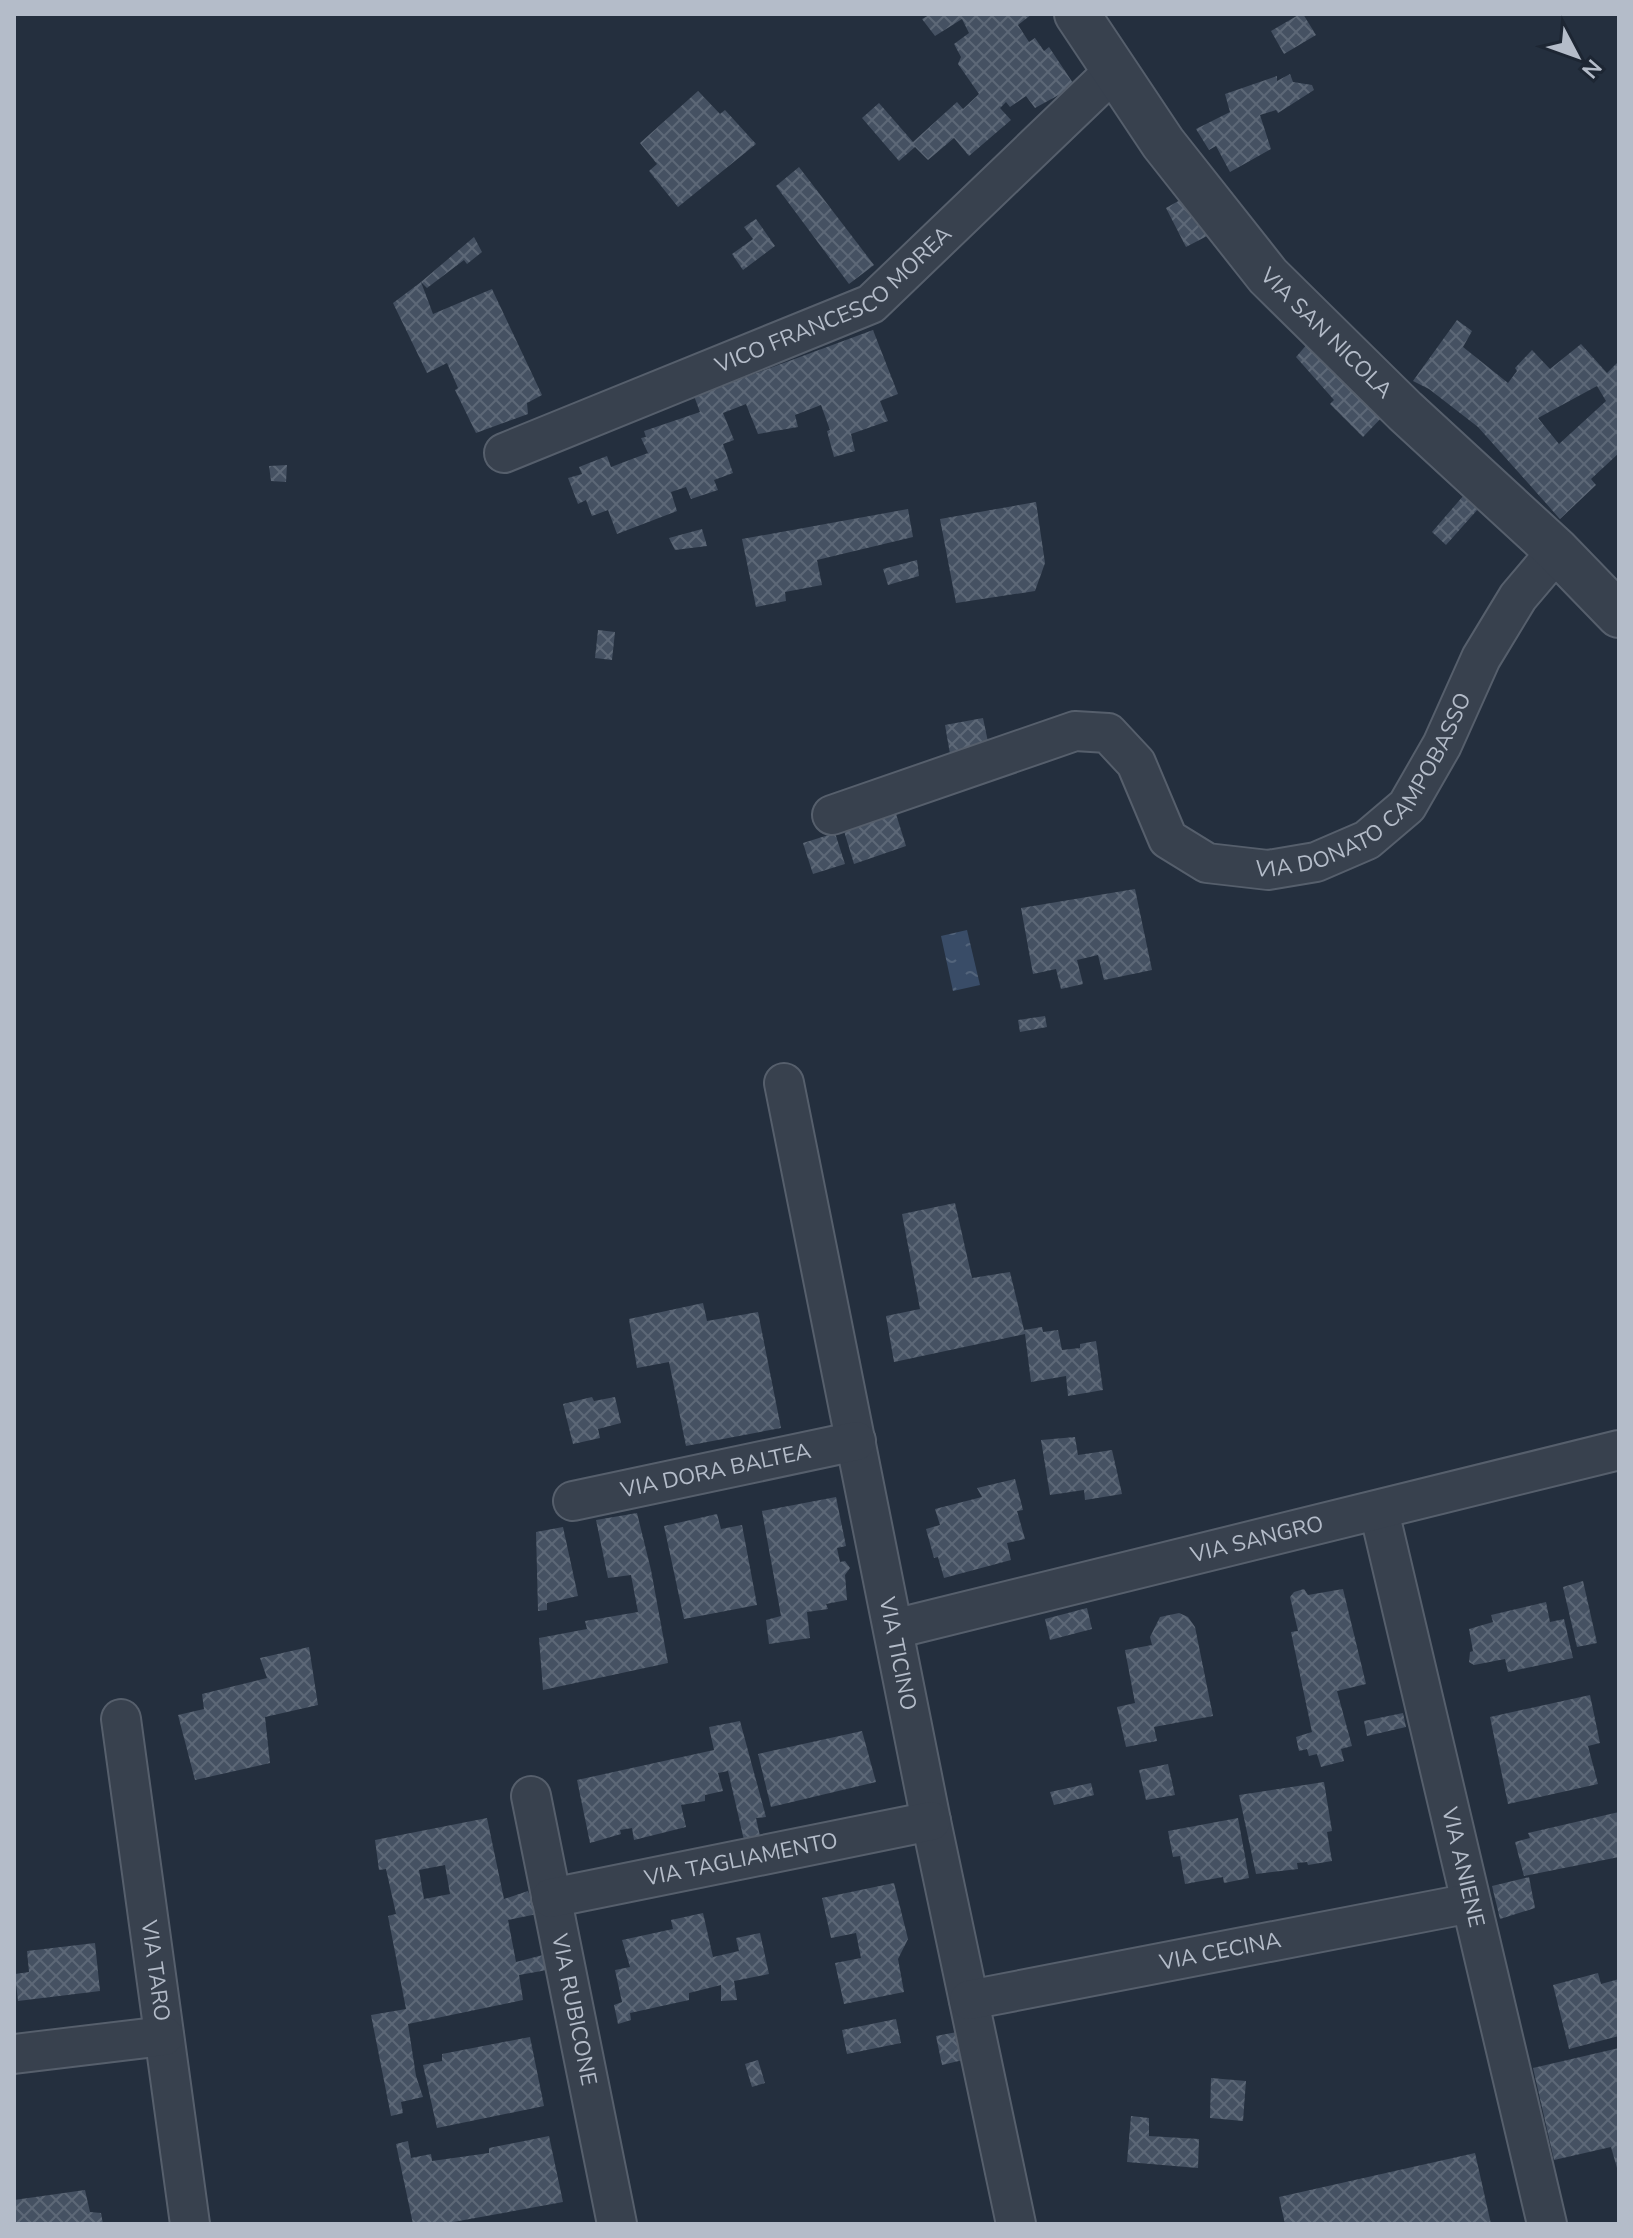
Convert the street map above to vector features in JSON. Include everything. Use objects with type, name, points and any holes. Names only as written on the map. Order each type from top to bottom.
[{"type":"street","name":"VIA SAN NICOLA","points":[[1077,14],[1163,143],[1268,276],[1405,411],[1557,551],[1619,615]]},
{"type":"street","name":"VICO FRANCESCO MOREA","points":[[504,453],[871,304],[1115,70]]},
{"type":"street","name":"VIA DONATO CAMPOBASSO","points":[[832,815],[1075,731],[1108,733],[1136,763],[1168,839],[1207,863],[1268,870],[1316,862],[1367,840],[1407,806],[1442,745],[1481,658],[1518,597],[1557,551]]},
{"type":"street","name":"VIA TICINO","points":[[784,1083],[931,1821],[1016,2224]]},
{"type":"street","name":"VIA DORA BALTEA","points":[[573,1501],[856,1441]]},
{"type":"street","name":"VIA SANGRO","points":[[894,1629],[1619,1450]]},
{"type":"street","name":"VIA ANIENE","points":[[1379,1511],[1547,2224]]},
{"type":"street","name":"VIA TARO","points":[[121,1719],[190,2224]]},
{"type":"street","name":"VIA RUBICONE","points":[[531,1796],[617,2224]]},
{"type":"street","name":"VIA TAGLIAMENTO","points":[[551,1898],[931,1821]]},
{"type":"street","name":"VIA CECINA","points":[[969,2000],[1471,1903]]},
{"type":"street","points":[[14,2054],[164,2036]]},
{"type":"water","points":[[967,930],[980,985],[953,991],[941,936]]},
{"type":"building","points":[[931,14],[1032,14],[1018,25],[1029,42],[1035,38],[1044,51],[1049,47],[1075,86],[1035,108],[1026,96],[1010,107],[1006,102],[1000,108],[1011,120],[969,156],[954,138],[928,160],[915,147],[899,161],[862,118],[879,103],[913,142],[957,102],[963,109],[979,94],[958,64],[961,57],[954,44],[969,33],[962,19],[935,36],[922,19]]},
{"type":"building","points":[[1300,14],[1316,35],[1284,54],[1271,31]]},
{"type":"building","points":[[1290,74],[1293,82],[1312,85],[1314,90],[1278,113],[1276,110],[1260,115],[1271,149],[1230,172],[1216,146],[1209,150],[1196,129],[1230,112],[1225,94],[1277,76],[1277,81]]},
{"type":"building","points":[[698,91],[720,114],[725,110],[756,144],[678,207],[649,171],[657,164],[640,143]]},
{"type":"building","points":[[799,167],[874,265],[849,284],[776,186]]},
{"type":"building","points":[[1182,199],[1209,235],[1186,247],[1166,208]]},
{"type":"building","points":[[756,219],[775,246],[743,270],[732,254],[753,239],[744,227]]},
{"type":"building","points":[[474,237],[482,252],[467,264],[464,260],[427,288],[421,282]]},
{"type":"building","points":[[421,282],[433,314],[492,289],[542,395],[527,403],[528,414],[476,433],[455,390],[458,388],[447,363],[427,373],[393,303]]},
{"type":"building","points":[[1457,320],[1472,331],[1463,347],[1508,383],[1517,371],[1515,368],[1532,350],[1550,369],[1581,344],[1607,373],[1619,361],[1619,453],[1591,479],[1596,485],[1560,519],[1478,427],[1429,389],[1413,381]],"holes":[[[1597,386],[1606,401],[1559,444],[1538,418]]]},
{"type":"building","points":[[873,330],[898,394],[880,401],[888,421],[851,434],[855,451],[834,457],[827,431],[830,430],[821,405],[795,415],[798,427],[758,434],[746,404],[723,413],[734,440],[723,444],[733,473],[714,480],[718,490],[691,499],[686,487],[671,492],[677,511],[617,534],[608,510],[592,516],[586,500],[578,504],[568,478],[582,474],[579,467],[607,456],[611,467],[648,453],[641,438],[646,437],[644,431],[700,412],[694,396]]},
{"type":"building","points":[[1309,342],[1385,414],[1363,437],[1330,404],[1334,400],[1296,357]]},
{"type":"building","points":[[287,465],[286,482],[271,481],[269,466]]},
{"type":"building","points":[[1458,472],[1487,499],[1446,545],[1432,532],[1464,495],[1457,489]]},
{"type":"building","points":[[1036,502],[1045,563],[1035,591],[956,603],[940,519]]},
{"type":"building","points":[[908,509],[913,537],[817,560],[822,585],[785,592],[786,601],[756,607],[742,539]]},
{"type":"building","points":[[702,529],[707,546],[675,550],[669,538]]},
{"type":"building","points":[[917,560],[919,576],[888,585],[883,569]]},
{"type":"building","points":[[598,630],[615,632],[612,660],[595,658]]},
{"type":"building","points":[[983,718],[988,742],[950,754],[945,725]]},
{"type":"building","points":[[896,814],[906,846],[854,864],[844,831]]},
{"type":"building","points":[[835,833],[845,864],[813,874],[803,843]]},
{"type":"building","points":[[1135,889],[1152,970],[1104,980],[1098,955],[1077,960],[1083,984],[1061,989],[1056,969],[1033,974],[1021,908]]},
{"type":"building","points":[[1045,1016],[1047,1027],[1020,1032],[1018,1020]]},
{"type":"building","points":[[955,1203],[972,1278],[1010,1272],[1024,1330],[1042,1327],[1043,1332],[1058,1330],[1062,1350],[1080,1348],[1080,1344],[1096,1341],[1103,1390],[1068,1396],[1066,1376],[1031,1382],[1025,1334],[894,1362],[886,1316],[920,1309],[902,1214]]},
{"type":"building","points":[[703,1303],[707,1321],[758,1312],[781,1428],[686,1446],[669,1362],[637,1368],[629,1319]]},
{"type":"building","points":[[592,1397],[594,1401],[615,1397],[621,1423],[598,1429],[600,1438],[573,1444],[563,1404]]},
{"type":"building","points":[[1075,1437],[1078,1455],[1112,1450],[1122,1494],[1085,1500],[1084,1490],[1050,1495],[1041,1440]]},
{"type":"building","points":[[1015,1479],[1023,1510],[1017,1511],[1025,1539],[1007,1543],[1011,1560],[944,1578],[938,1557],[934,1558],[926,1529],[940,1525],[935,1509],[982,1497],[977,1488]]},
{"type":"building","points":[[836,1497],[846,1546],[837,1548],[840,1562],[845,1561],[850,1568],[845,1575],[847,1600],[826,1604],[828,1609],[807,1612],[810,1638],[769,1644],[766,1620],[781,1616],[762,1511]]},
{"type":"building","points":[[637,1513],[668,1663],[543,1690],[539,1638],[587,1629],[585,1621],[638,1612],[631,1575],[608,1578],[596,1520]]},
{"type":"building","points":[[717,1514],[721,1529],[742,1525],[757,1605],[684,1619],[664,1526]]},
{"type":"building","points":[[563,1527],[578,1596],[547,1603],[547,1610],[538,1611],[536,1532]]},
{"type":"building","points":[[1583,1581],[1597,1643],[1577,1647],[1563,1587]]},
{"type":"building","points":[[1304,1589],[1308,1595],[1343,1589],[1366,1684],[1337,1691],[1352,1746],[1341,1749],[1344,1761],[1321,1767],[1317,1754],[1309,1756],[1307,1749],[1299,1751],[1296,1737],[1312,1732],[1291,1632],[1298,1631],[1290,1597]]},
{"type":"building","points":[[1546,1602],[1550,1622],[1564,1619],[1573,1658],[1508,1672],[1505,1659],[1474,1665],[1469,1662],[1470,1652],[1473,1651],[1469,1629],[1493,1622],[1491,1615]]},
{"type":"building","points":[[1087,1608],[1092,1629],[1050,1640],[1045,1619]]},
{"type":"building","points":[[1179,1613],[1188,1617],[1195,1627],[1213,1716],[1154,1727],[1157,1741],[1126,1747],[1117,1707],[1135,1703],[1125,1650],[1152,1645],[1150,1637],[1160,1617]]},
{"type":"building","points":[[309,1647],[318,1705],[265,1717],[270,1763],[195,1780],[178,1715],[204,1709],[202,1694],[267,1678],[260,1658]]},
{"type":"building","points":[[1590,1695],[1600,1743],[1588,1746],[1598,1784],[1508,1804],[1490,1717]]},
{"type":"building","points":[[1403,1713],[1406,1727],[1367,1736],[1364,1721]]},
{"type":"building","points":[[740,1721],[766,1817],[756,1818],[760,1836],[744,1840],[728,1771],[718,1773],[723,1791],[705,1795],[705,1801],[681,1805],[686,1827],[634,1840],[632,1828],[620,1830],[621,1834],[590,1843],[577,1780],[714,1750],[709,1727]]},
{"type":"building","points":[[862,1731],[876,1782],[771,1807],[758,1754]]},
{"type":"building","points":[[1168,1764],[1175,1795],[1146,1800],[1139,1770]]},
{"type":"building","points":[[1324,1782],[1332,1831],[1327,1832],[1332,1861],[1308,1865],[1307,1862],[1297,1863],[1298,1869],[1256,1874],[1239,1795]]},
{"type":"building","points":[[1091,1783],[1094,1795],[1054,1805],[1050,1792]]},
{"type":"building","points":[[1619,1812],[1619,1857],[1524,1876],[1515,1842],[1530,1838],[1528,1833]]},
{"type":"building","points":[[487,1818],[504,1899],[528,1891],[537,1914],[508,1920],[516,1962],[543,1955],[547,1970],[519,1975],[523,2000],[408,2024],[416,2076],[423,2097],[401,2102],[403,2113],[391,2116],[371,2015],[406,2009],[388,1916],[396,1914],[386,1869],[379,1870],[375,1840]],"holes":[[[445,1865],[450,1894],[424,1899],[419,1870]]]},
{"type":"building","points":[[1238,1818],[1249,1878],[1224,1883],[1223,1877],[1185,1884],[1180,1856],[1173,1857],[1168,1831]]},
{"type":"building","points":[[1529,1877],[1535,1908],[1500,1919],[1492,1886]]},
{"type":"building","points":[[894,1883],[908,1939],[898,1959],[904,1992],[844,2004],[835,1963],[861,1958],[856,1933],[831,1938],[822,1898]]},
{"type":"building","points":[[703,1913],[713,1957],[739,1951],[736,1938],[760,1933],[769,1974],[734,1981],[737,2000],[721,2001],[721,1985],[689,1993],[689,2000],[630,2013],[631,2020],[618,2024],[614,2005],[622,2002],[615,1970],[630,1967],[622,1940],[673,1929],[671,1920]]},
{"type":"building","points":[[95,1943],[100,1991],[18,2001],[15,1974],[29,1972],[27,1951]]},
{"type":"building","points":[[1598,1973],[1601,1984],[1619,1979],[1619,2036],[1569,2049],[1553,1985]]},
{"type":"building","points":[[896,2019],[901,2043],[847,2054],[842,2030]]},
{"type":"building","points":[[957,2032],[963,2060],[942,2065],[936,2036]]},
{"type":"building","points":[[530,2037],[544,2106],[437,2128],[423,2065],[442,2061],[442,2054]]},
{"type":"building","points":[[1619,2048],[1619,2175],[1611,2147],[1554,2160],[1533,2068]]},
{"type":"building","points":[[758,2060],[765,2083],[752,2087],[745,2064]]},
{"type":"building","points":[[1211,2078],[1246,2081],[1243,2121],[1210,2118]]},
{"type":"building","points":[[1131,2116],[1149,2118],[1149,2136],[1199,2139],[1198,2168],[1127,2162]]},
{"type":"building","points":[[549,2136],[563,2202],[442,2224],[413,2224],[396,2144],[408,2141],[411,2158],[431,2154],[432,2161],[489,2153],[489,2148]]},
{"type":"building","points":[[1475,2153],[1491,2224],[1285,2224],[1279,2197]]},
{"type":"building","points":[[85,2190],[90,2212],[101,2213],[103,2224],[14,2224],[14,2200]]}]
